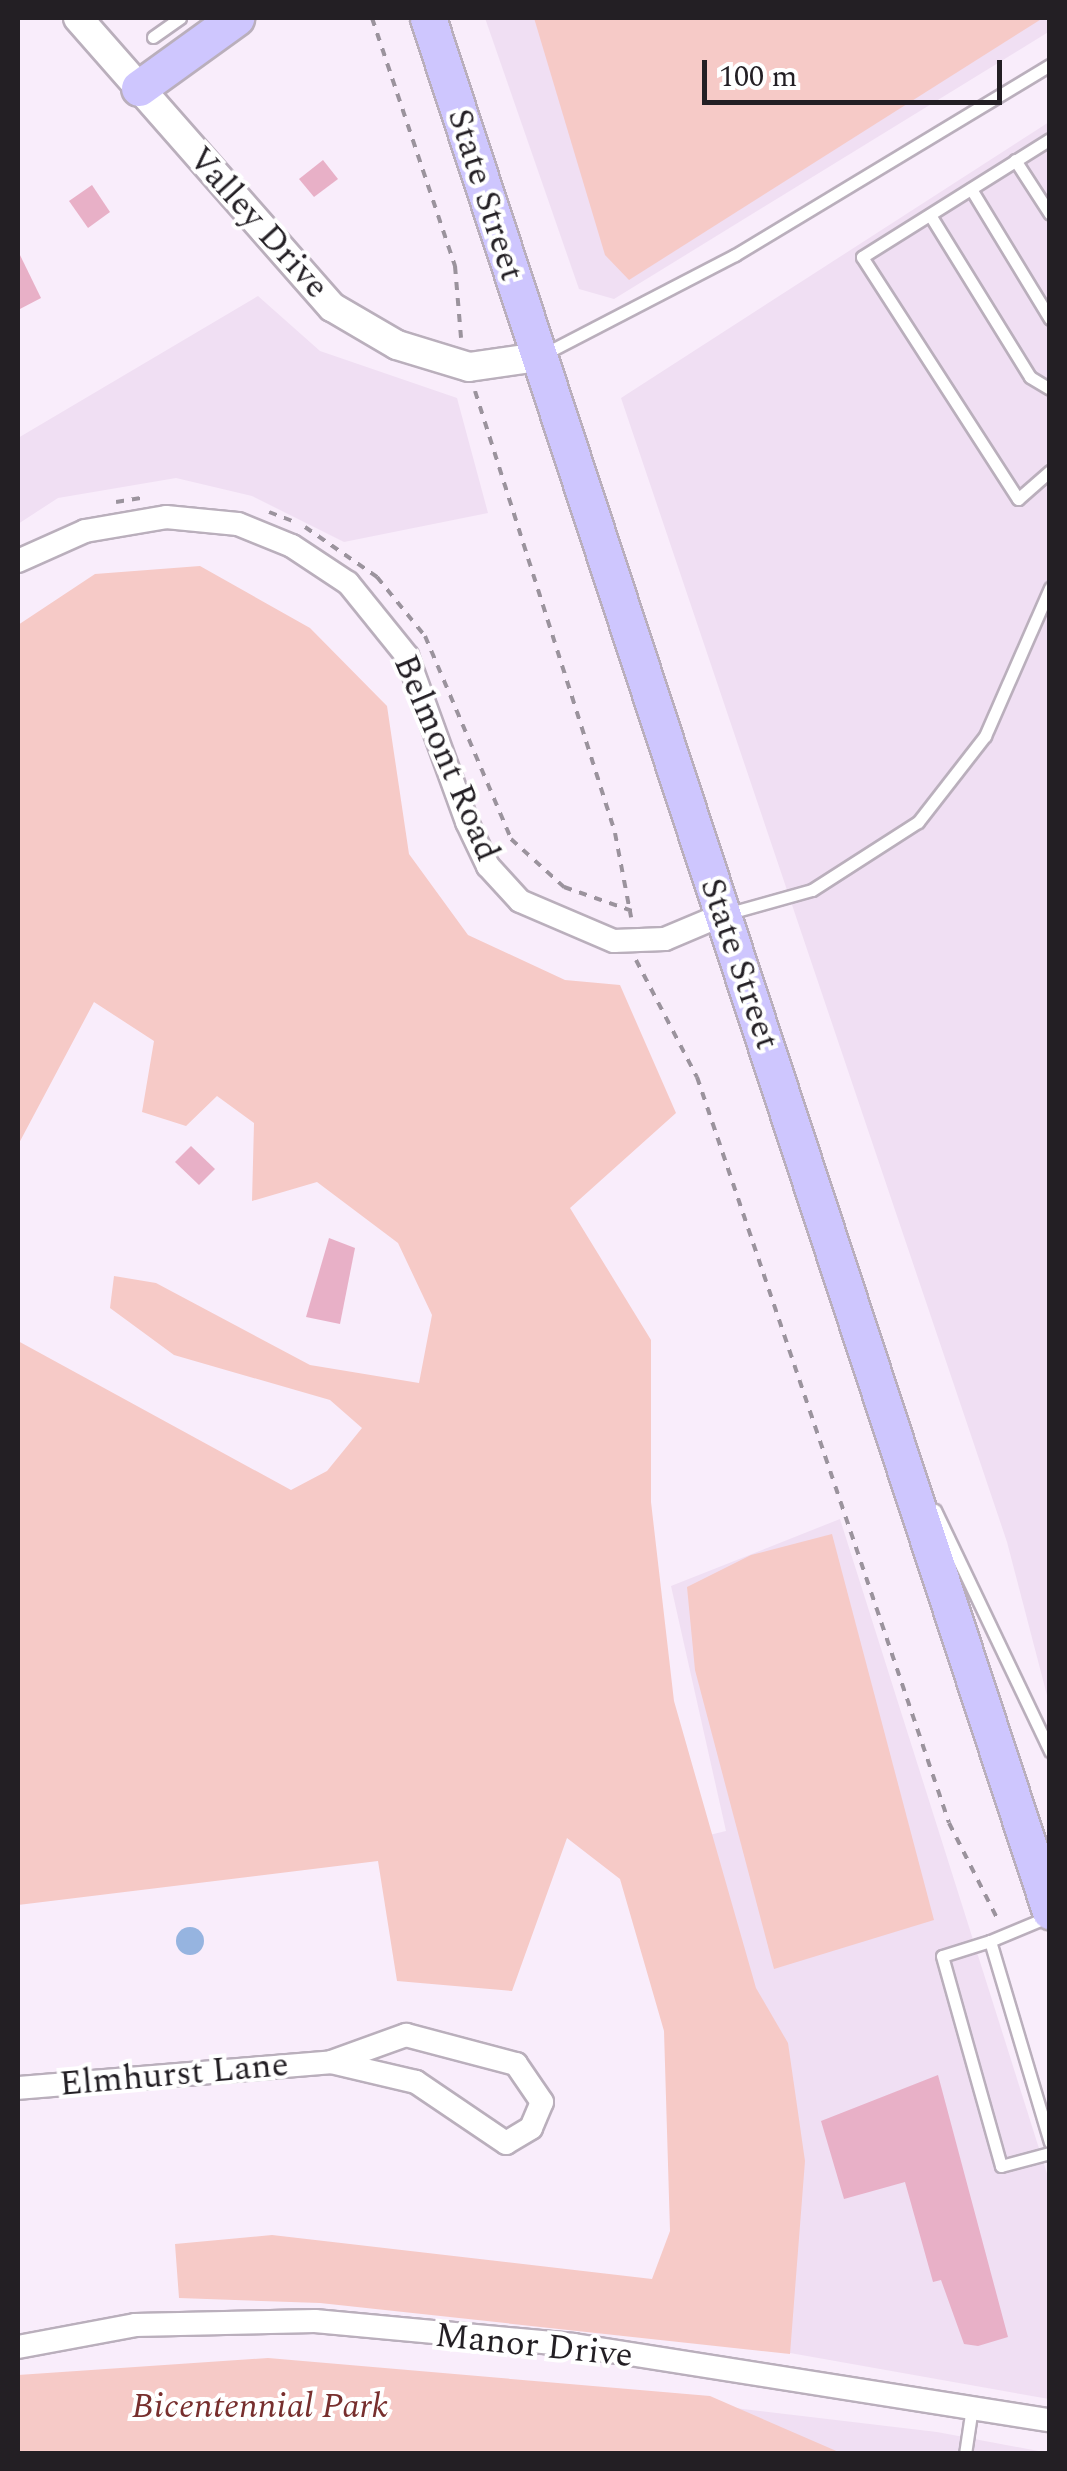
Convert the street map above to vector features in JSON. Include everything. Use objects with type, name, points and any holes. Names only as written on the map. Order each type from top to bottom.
[{"type":"main road","name":"State Street","points":[[428,18],[1050,1914]]},
{"type":"main road","points":[[139,88],[226,20]]},
{"type":"street","name":"Valley Drive","points":[[78,18],[332,307],[397,344],[468,367],[538,356]]},
{"type":"street","name":"Belmont Road","points":[[18,562],[85,531],[166,516],[238,524],[292,546],[348,583],[407,656],[488,866],[520,901],[566,927],[628,941],[665,939],[722,915]]},
{"type":"street","name":"Elmhurst Lane","points":[[18,2088],[331,2062],[406,2035],[437,2038],[516,2064],[542,2102],[532,2128],[506,2143],[416,2082],[331,2062]]},
{"type":"street","name":"Manor Drive","points":[[18,2348],[134,2325],[315,2321],[574,2344],[1050,2420]]},
{"type":"lane","points":[[154,37],[180,18]]},
{"type":"lane","points":[[538,356],[735,255],[1050,64]]},
{"type":"lane","points":[[1050,140],[862,256],[1018,499],[1050,471]]},
{"type":"lane","points":[[1016,160],[1050,214]]},
{"type":"lane","points":[[971,189],[1050,319]]},
{"type":"lane","points":[[930,215],[1030,377],[1050,389]]},
{"type":"lane","points":[[722,915],[812,890],[918,822],[985,736],[1050,588]]},
{"type":"lane","points":[[891,1422],[1050,1751]]},
{"type":"lane","points":[[1050,1914],[990,1941],[942,1956],[1001,2166],[1050,2153]]},
{"type":"lane","points":[[990,1941],[1050,2142]]},
{"type":"lane","points":[[965,2454],[972,2407]]},
{"type":"path","points":[[372,18],[455,266],[454,312],[468,367],[632,910],[628,941],[696,1077],[948,1823],[1006,1934]]},
{"type":"path","points":[[102,506],[160,496]]},
{"type":"path","points":[[250,505],[349,553],[402,603],[455,696],[511,839],[564,887],[632,910]]},
{"type":"shaded area","points":[[485,18],[1049,18],[1050,31],[614,299],[579,289]]},
{"type":"shaded area","points":[[1049,122],[1049,1703],[1007,1542],[621,398]]},
{"type":"shaded area","points":[[258,296],[320,351],[457,398],[488,513],[344,542],[252,496],[176,478],[58,498],[18,524],[18,438]]},
{"type":"shaded area","points":[[840,1519],[1049,2180],[1049,2399],[672,2332],[701,1837],[726,1831],[671,1586]]},
{"type":"shaded area","points":[[616,2394],[937,2432],[1049,2453],[631,2453]]},
{"type":"green space","points":[[534,18],[1043,18],[629,280],[605,255]]},
{"type":"green space","points":[[200,566],[310,628],[387,706],[409,854],[468,935],[565,980],[620,985],[676,1113],[570,1208],[651,1340],[651,1502],[674,1701],[756,1988],[788,2043],[805,2161],[790,2354],[320,2303],[179,2298],[175,2244],[272,2235],[652,2279],[670,2231],[664,2031],[620,1879],[567,1838],[512,1991],[397,1981],[378,1861],[18,1905],[18,1341],[291,1490],[327,1471],[362,1428],[330,1400],[174,1355],[110,1308],[114,1276],[156,1283],[310,1365],[419,1383],[432,1315],[398,1243],[317,1182],[252,1201],[254,1123],[217,1096],[186,1126],[142,1112],[154,1041],[94,1002],[18,1145],[18,625],[95,574]]},
{"type":"green space","points":[[832,1534],[934,1920],[774,1969],[695,1670],[687,1587],[751,1555]]},
{"type":"green space","name":"Bicentennial Park","points":[[268,2358],[710,2396],[841,2453],[18,2453],[18,2375]]},
{"type":"water","points":[[190,1927],[200,1931],[204,1941],[200,1951],[190,1955],[180,1951],[176,1941],[180,1931]]},
{"type":"building","points":[[323,160],[338,179],[314,197],[299,179]]},
{"type":"building","points":[[92,185],[110,212],[88,228],[69,201]]},
{"type":"building","points":[[18,251],[41,298],[18,310]]},
{"type":"building","points":[[191,1146],[215,1169],[199,1185],[175,1162]]},
{"type":"building","points":[[329,1238],[355,1248],[340,1324],[306,1317]]},
{"type":"building","points":[[938,2075],[1008,2337],[978,2346],[964,2344],[941,2280],[933,2282],[905,2182],[844,2199],[821,2121]]}]
